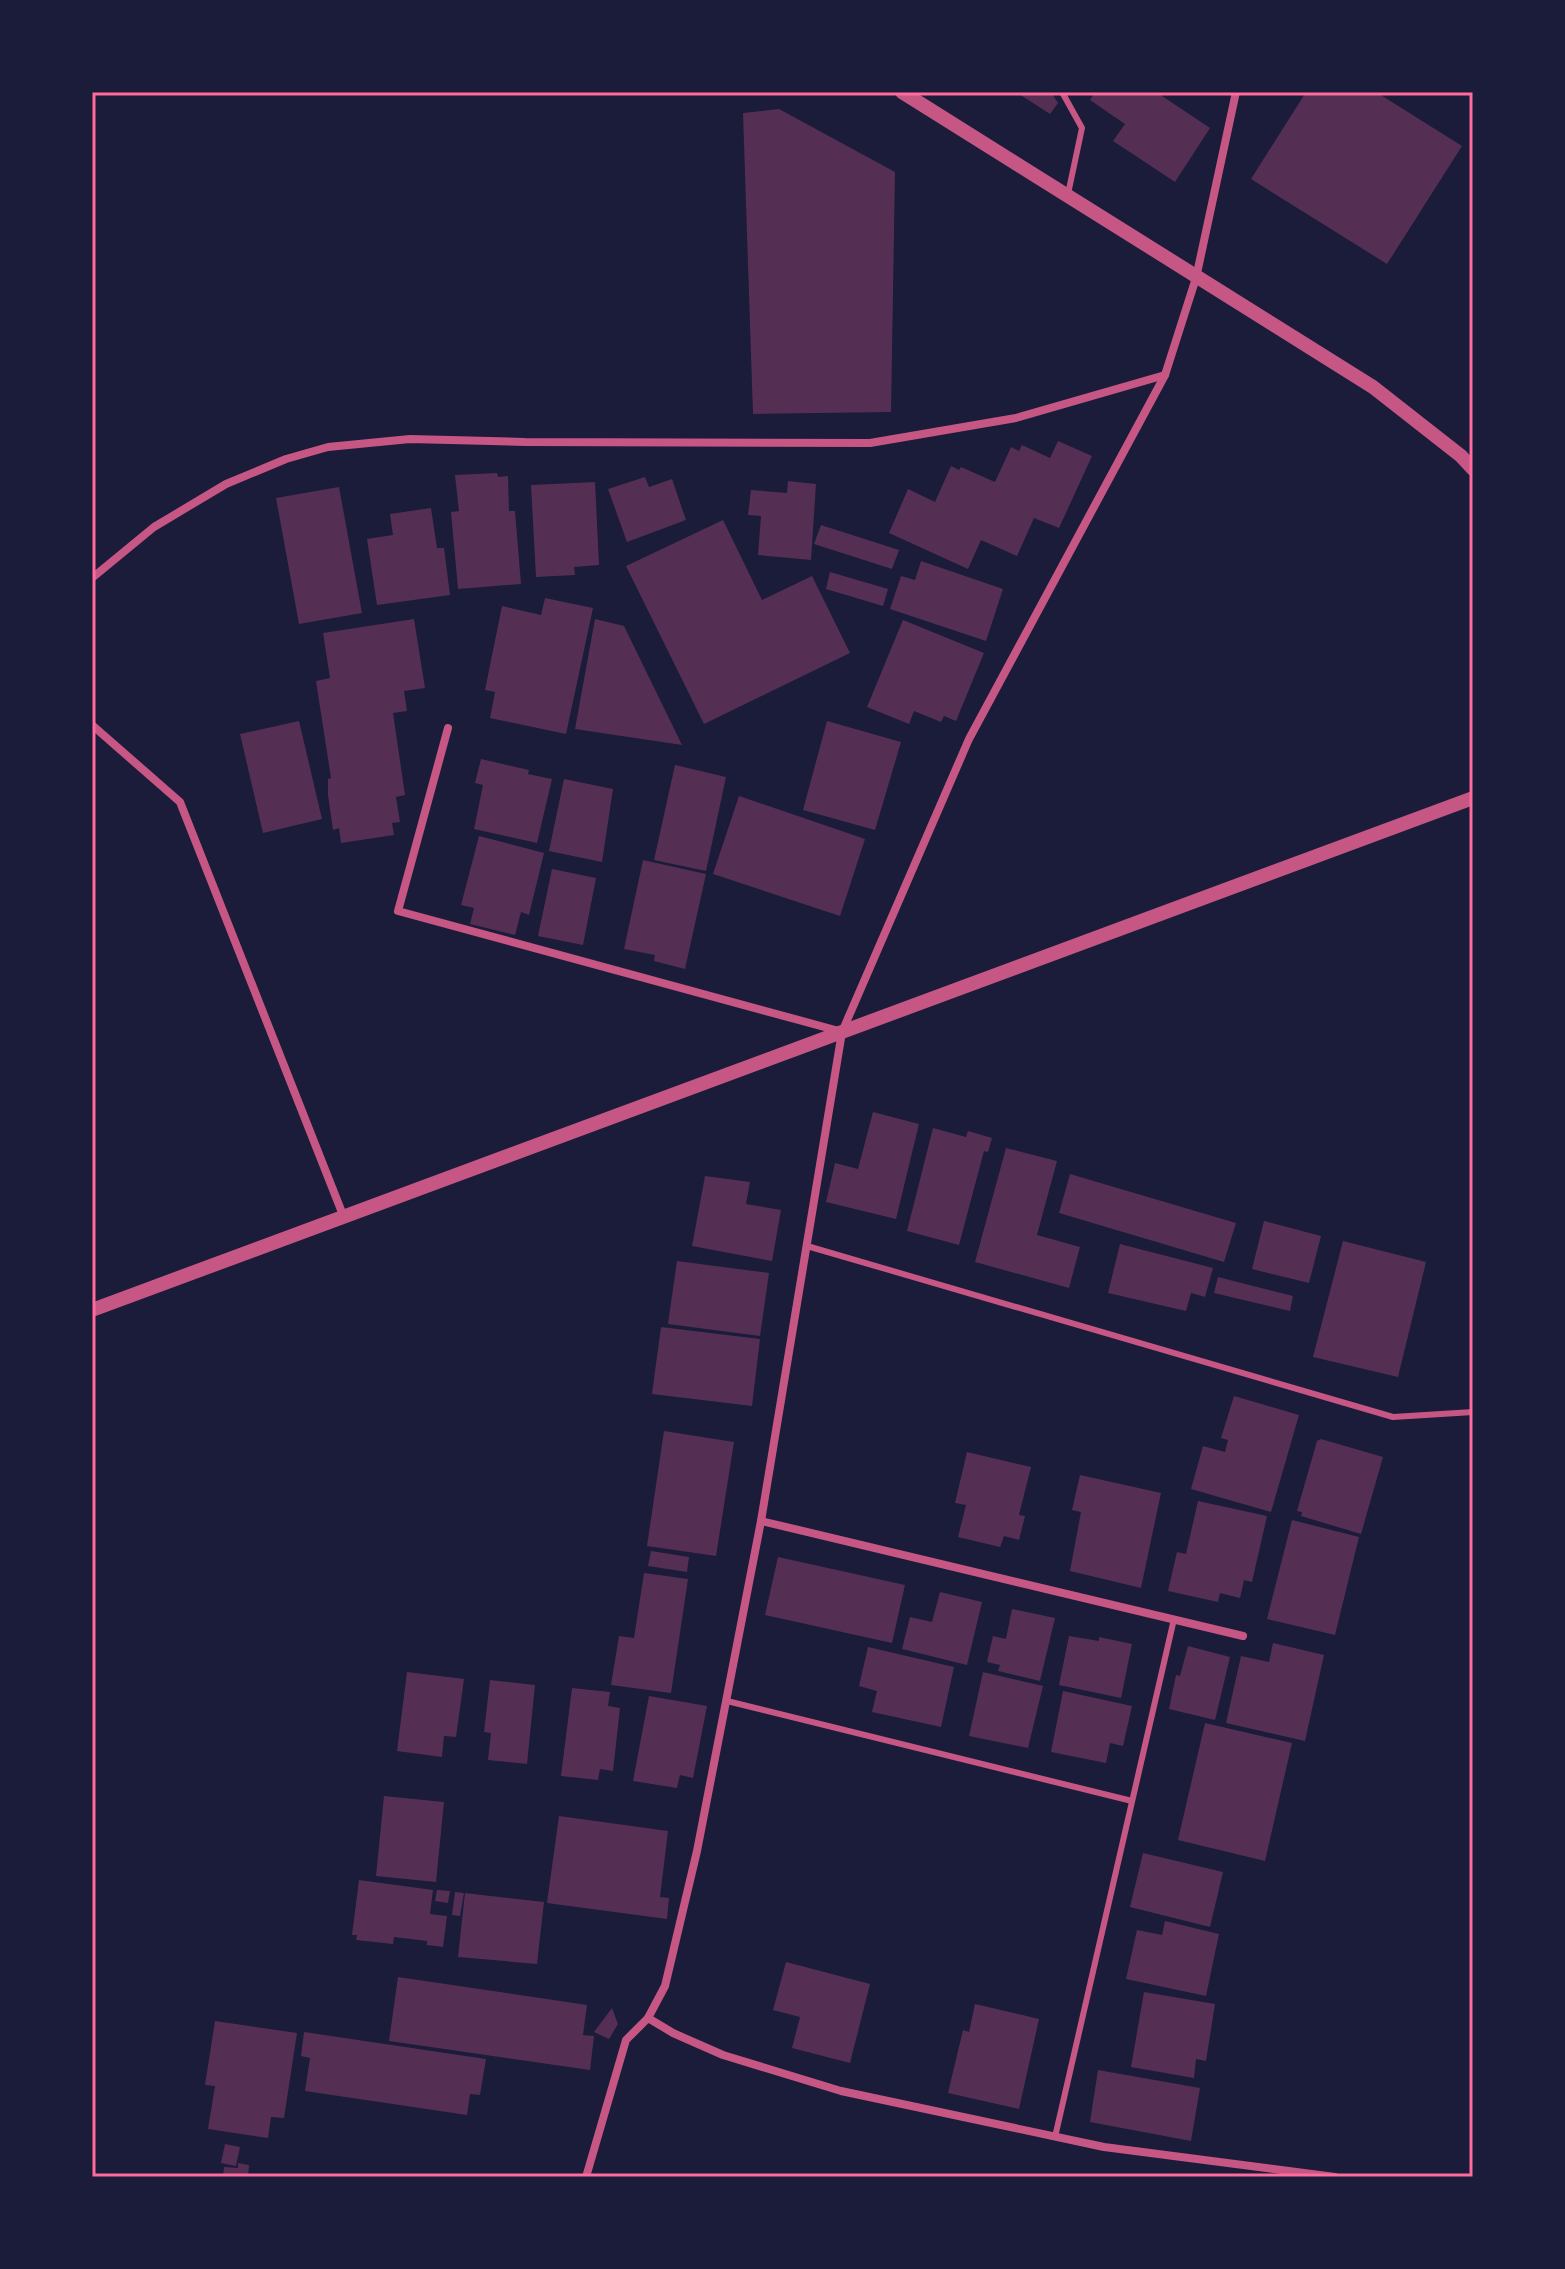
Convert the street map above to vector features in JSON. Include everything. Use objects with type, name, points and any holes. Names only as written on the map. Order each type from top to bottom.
[{"type":"street","points":[[902,92],[1373,387],[1461,456],[1473,469]]},
{"type":"street","points":[[586,2177],[626,2040],[648,2018],[665,1986],[697,1851],[761,1521],[842,1032],[969,739],[1165,375],[1196,278],[1236,92]]},
{"type":"street","points":[[92,578],[154,527],[226,484],[286,459],[328,447],[410,439],[870,443],[1016,418],[1165,375]]},
{"type":"street","points":[[92,725],[180,802],[343,1215]]},
{"type":"street","points":[[448,728],[398,911],[842,1032]]},
{"type":"street","points":[[92,1310],[1473,798]]},
{"type":"street","points":[[761,1521],[1243,1636]]},
{"type":"street","points":[[648,2018],[723,2055],[841,2091],[1104,2147],[1335,2177]]},
{"type":"lane","points":[[1062,92],[1082,128],[1067,196]]},
{"type":"lane","points":[[807,1246],[1393,1417],[1473,1412]]},
{"type":"lane","points":[[1055,2137],[1174,1619]]},
{"type":"lane","points":[[727,1701],[1132,1801]]},
{"type":"building","points":[[1016,92],[1051,92],[1058,103],[1050,114]]},
{"type":"building","points":[[1095,92],[1156,92],[1210,128],[1175,182],[1113,141],[1125,124],[1090,100]]},
{"type":"building","points":[[1306,92],[1376,92],[1462,146],[1387,264],[1251,179]]},
{"type":"building","points":[[779,109],[895,172],[891,412],[753,414],[743,113]]},
{"type":"building","points":[[1058,441],[1092,456],[1059,528],[1034,518],[1017,556],[981,540],[968,569],[889,533],[908,489],[935,502],[951,466],[959,470],[961,467],[995,482],[1011,447],[1019,451],[1022,445],[1050,458]]},
{"type":"building","points":[[497,473],[498,477],[508,476],[509,511],[515,511],[521,584],[458,589],[451,512],[459,511],[455,475]]},
{"type":"building","points":[[645,477],[649,487],[672,479],[686,520],[627,542],[608,489]]},
{"type":"building","points":[[788,481],[816,484],[811,560],[758,555],[761,516],[748,515],[751,490],[787,493]]},
{"type":"building","points":[[595,482],[599,565],[574,567],[575,575],[536,577],[531,485]]},
{"type":"building","points":[[339,487],[362,613],[299,624],[276,498]]},
{"type":"building","points":[[431,508],[437,548],[444,548],[450,595],[377,605],[367,539],[393,535],[390,514]]},
{"type":"building","points":[[723,520],[762,600],[812,576],[850,653],[704,724],[626,566]]},
{"type":"building","points":[[821,525],[899,550],[892,569],[814,544]]},
{"type":"building","points":[[921,561],[1003,589],[986,641],[890,609],[901,576],[915,580]]},
{"type":"building","points":[[830,572],[888,589],[883,606],[826,589]]},
{"type":"building","points":[[545,598],[593,608],[566,734],[490,718],[495,692],[485,690],[502,606],[541,615]]},
{"type":"building","points":[[414,619],[425,688],[404,691],[407,711],[393,713],[405,795],[396,797],[400,822],[392,823],[394,835],[341,843],[339,828],[333,830],[328,795],[328,779],[331,778],[316,681],[330,678],[323,633]]},
{"type":"building","points":[[595,619],[624,626],[682,745],[575,729]]},
{"type":"building","points":[[903,620],[984,653],[956,721],[944,716],[941,722],[914,711],[909,724],[867,707]]},
{"type":"building","points":[[299,721],[322,819],[263,833],[240,734]]},
{"type":"building","points":[[827,721],[901,742],[875,830],[803,810]]},
{"type":"building","points":[[481,759],[529,770],[528,774],[552,779],[537,843],[474,829],[483,785],[475,783]]},
{"type":"building","points":[[675,765],[726,777],[706,871],[654,860]]},
{"type":"building","points":[[564,779],[613,789],[602,862],[549,851]]},
{"type":"building","points":[[739,796],[865,839],[840,916],[713,874]]},
{"type":"building","points":[[479,836],[544,853],[529,915],[521,912],[515,935],[470,924],[474,908],[461,905]]},
{"type":"building","points":[[643,860],[706,874],[685,969],[654,961],[655,955],[624,949]]},
{"type":"building","points":[[552,869],[596,878],[583,945],[538,936]]},
{"type":"building","points":[[873,1112],[919,1124],[896,1219],[826,1202],[835,1163],[858,1169]]},
{"type":"building","points":[[933,1128],[966,1137],[968,1131],[992,1138],[988,1152],[984,1151],[959,1245],[907,1231]]},
{"type":"building","points":[[1006,1148],[1057,1161],[1037,1235],[1080,1247],[1069,1288],[975,1262]]},
{"type":"building","points":[[1070,1174],[1236,1223],[1224,1262],[1059,1213]]},
{"type":"building","points":[[705,1176],[750,1182],[746,1204],[781,1210],[772,1261],[692,1246]]},
{"type":"building","points":[[1264,1221],[1321,1236],[1309,1283],[1252,1269]]},
{"type":"building","points":[[1343,1241],[1426,1262],[1398,1377],[1313,1357]]},
{"type":"building","points":[[1120,1244],[1213,1268],[1205,1297],[1191,1293],[1186,1311],[1108,1293]]},
{"type":"building","points":[[677,1261],[769,1273],[760,1336],[668,1324]]},
{"type":"building","points":[[1218,1277],[1293,1296],[1290,1311],[1214,1293]]},
{"type":"building","points":[[661,1327],[760,1339],[752,1406],[652,1394]]},
{"type":"building","points":[[1234,1396],[1299,1415],[1271,1512],[1191,1489],[1203,1446],[1225,1452],[1228,1440],[1221,1438]]},
{"type":"building","points":[[664,1431],[734,1442],[716,1556],[647,1546]]},
{"type":"building","points":[[1321,1439],[1383,1457],[1361,1534],[1301,1516],[1302,1512],[1297,1511],[1317,1441]]},
{"type":"building","points":[[967,1452],[1031,1467],[1019,1515],[1025,1516],[1019,1540],[1004,1536],[1000,1547],[958,1537],[966,1505],[955,1503]]},
{"type":"building","points":[[1080,1475],[1161,1493],[1141,1588],[1070,1571],[1081,1512],[1072,1510]]},
{"type":"building","points":[[1198,1501],[1267,1516],[1252,1582],[1244,1580],[1240,1598],[1220,1593],[1218,1602],[1168,1591],[1177,1552],[1186,1554]]},
{"type":"building","points":[[1292,1520],[1359,1537],[1335,1635],[1267,1619]]},
{"type":"building","points":[[651,1551],[689,1557],[687,1572],[648,1566]]},
{"type":"building","points":[[778,1557],[905,1585],[892,1643],[765,1615]]},
{"type":"building","points":[[644,1573],[688,1579],[671,1693],[611,1685],[619,1636],[634,1638]]},
{"type":"building","points":[[940,1592],[982,1602],[967,1665],[902,1649],[910,1617],[932,1622]]},
{"type":"building","points":[[1012,1609],[1055,1618],[1040,1681],[998,1671],[1000,1665],[987,1662],[993,1636],[1006,1639]]},
{"type":"building","points":[[1069,1636],[1099,1641],[1099,1637],[1132,1644],[1121,1698],[1059,1685]]},
{"type":"building","points":[[1273,1643],[1324,1655],[1305,1741],[1226,1723],[1241,1656],[1269,1662]]},
{"type":"building","points":[[1188,1646],[1230,1657],[1215,1720],[1169,1709],[1176,1675],[1180,1676]]},
{"type":"building","points":[[868,1647],[954,1667],[941,1727],[872,1712],[877,1691],[859,1686]]},
{"type":"building","points":[[407,1672],[464,1679],[456,1737],[444,1736],[442,1757],[397,1751]]},
{"type":"building","points":[[983,1672],[1043,1686],[1028,1748],[969,1736]]},
{"type":"building","points":[[490,1680],[535,1685],[527,1764],[488,1760],[491,1733],[484,1732]]},
{"type":"building","points":[[572,1688],[610,1692],[608,1706],[620,1708],[613,1771],[600,1769],[598,1780],[561,1776]]},
{"type":"building","points":[[1063,1691],[1132,1706],[1123,1746],[1110,1743],[1106,1763],[1051,1752]]},
{"type":"building","points":[[649,1696],[707,1706],[693,1778],[680,1775],[677,1788],[633,1781]]},
{"type":"building","points":[[1205,1723],[1292,1743],[1265,1861],[1178,1840]]},
{"type":"building","points":[[384,1796],[444,1802],[436,1882],[376,1876]]},
{"type":"building","points":[[559,1816],[668,1831],[660,1897],[669,1898],[667,1919],[547,1903]]},
{"type":"building","points":[[1143,1853],[1223,1872],[1210,1927],[1130,1907]]},
{"type":"building","points":[[359,1880],[433,1890],[430,1914],[447,1916],[443,1947],[427,1945],[427,1941],[394,1937],[393,1944],[356,1940],[357,1935],[352,1935]]},
{"type":"building","points":[[437,1890],[450,1891],[448,1903],[435,1901]]},
{"type":"building","points":[[455,1892],[464,1893],[460,1916],[452,1915]]},
{"type":"building","points":[[465,1893],[544,1902],[537,1964],[458,1957]]},
{"type":"building","points":[[1165,1921],[1219,1934],[1206,1996],[1126,1979],[1137,1930],[1162,1935]]},
{"type":"building","points":[[786,1962],[870,1984],[850,2063],[792,2048],[800,2017],[773,2010]]},
{"type":"building","points":[[398,1977],[587,2005],[583,2035],[594,2036],[590,2070],[389,2041]]},
{"type":"building","points":[[1144,1992],[1215,2004],[1206,2061],[1196,2059],[1194,2078],[1131,2067]]},
{"type":"building","points":[[975,2004],[1039,2019],[1019,2109],[948,2093],[963,2030],[969,2032]]},
{"type":"building","points":[[612,2008],[618,2024],[609,2039],[594,2032]]},
{"type":"building","points":[[215,2021],[297,2033],[284,2118],[271,2117],[268,2138],[208,2129],[215,2086],[205,2085]]},
{"type":"building","points":[[304,2032],[486,2059],[480,2095],[470,2094],[467,2115],[305,2091],[310,2058],[301,2056]]},
{"type":"building","points":[[1098,2070],[1200,2088],[1191,2141],[1090,2122]]},
{"type":"building","points":[[225,2144],[240,2147],[236,2166],[221,2163]]},
{"type":"building","points":[[238,2163],[249,2165],[248,2177],[223,2177],[224,2167],[238,2168]]}]
